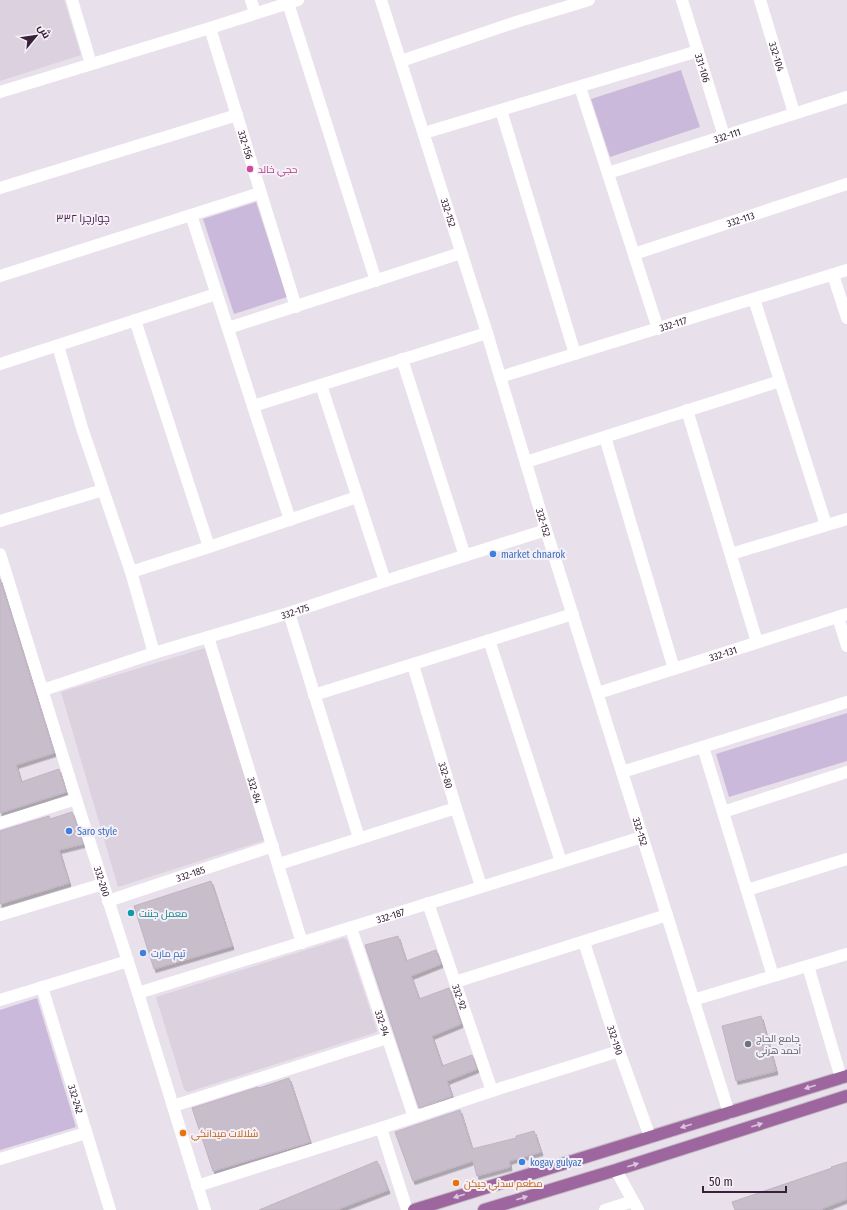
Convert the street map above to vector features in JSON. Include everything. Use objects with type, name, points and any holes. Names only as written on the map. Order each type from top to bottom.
[{"type":"main road","points":[[414,1210],[844,1077]]},
{"type":"main road","points":[[484,1210],[616,1170],[847,1096]]},
{"type":"main road","points":[[563,1163],[569,1184]]},
{"type":"street","points":[[72,0],[91,64]]},
{"type":"street","points":[[251,0],[255,13]]},
{"type":"street","name":"332-152","points":[[381,0],[487,333],[546,530],[729,1113]]},
{"type":"street","points":[[401,61],[516,22],[589,0]]},
{"type":"street","name":"331-106","points":[[682,0],[724,136]]},
{"type":"street","name":"332-104","points":[[760,0],[794,113]]},
{"type":"street","points":[[0,92],[293,2],[376,281]]},
{"type":"street","name":"332-156","points":[[210,28],[296,307]]},
{"type":"street","points":[[424,133],[698,51]]},
{"type":"street","points":[[580,87],[658,329]]},
{"type":"street","name":"332-111","points":[[608,173],[847,97]]},
{"type":"street","points":[[501,110],[575,354]]},
{"type":"street","points":[[0,188],[237,115]]},
{"type":"street","name":"332-113","points":[[634,254],[847,184]]},
{"type":"street","points":[[0,276],[260,194]]},
{"type":"street","points":[[191,215],[290,520]]},
{"type":"street","points":[[228,328],[461,253]]},
{"type":"street","name":"332-117","points":[[500,378],[847,270]]},
{"type":"street","points":[[833,275],[847,318]]},
{"type":"street","points":[[0,364],[216,294]]},
{"type":"street","points":[[754,299],[826,526]]},
{"type":"street","points":[[135,320],[209,547]]},
{"type":"street","points":[[253,406],[487,333]]},
{"type":"street","points":[[58,346],[130,572],[154,653]]},
{"type":"street","points":[[402,359],[464,556]]},
{"type":"street","points":[[526,462],[780,380]]},
{"type":"street","points":[[321,384],[384,581]]},
{"type":"street","points":[[687,410],[757,642]]},
{"type":"street","points":[[604,437],[674,669]]},
{"type":"street","points":[[0,522],[103,490]]},
{"type":"street","points":[[130,572],[357,497]]},
{"type":"street","points":[[731,554],[847,519]]},
{"type":"street","name":"332-175","points":[[43,690],[154,653],[289,613],[384,581],[546,530]]},
{"type":"street","name":"332-200","points":[[0,554],[205,1210]]},
{"type":"street","points":[[289,613],[359,838]]},
{"type":"street","points":[[314,695],[573,614]]},
{"type":"street","points":[[842,615],[847,646]]},
{"type":"street","name":"332-131","points":[[598,693],[842,615]]},
{"type":"street","name":"332-84","points":[[208,637],[279,864],[302,943]]},
{"type":"street","points":[[489,640],[561,862]]},
{"type":"street","name":"332-80","points":[[413,665],[481,886]]},
{"type":"street","points":[[622,772],[847,702]]},
{"type":"street","points":[[703,747],[773,976]]},
{"type":"street","points":[[723,812],[847,772]]},
{"type":"street","points":[[0,823],[76,799]]},
{"type":"street","points":[[279,864],[456,808]]},
{"type":"street","name":"332-187","points":[[138,993],[642,837]]},
{"type":"street","name":"332-185","points":[[108,901],[273,846]]},
{"type":"street","points":[[747,890],[847,859]]},
{"type":"street","points":[[0,915],[103,884]]},
{"type":"street","name":"332-92","points":[[428,903],[492,1090]]},
{"type":"street","points":[[455,982],[667,915]]},
{"type":"street","name":"332-94","points":[[350,928],[414,1117]]},
{"type":"street","name":"332-190","points":[[584,942],[619,1051],[650,1137]]},
{"type":"street","points":[[693,1000],[847,954]]},
{"type":"street","points":[[0,1000],[128,961]]},
{"type":"street","points":[[808,966],[844,1077]]},
{"type":"street","name":"332-242","points":[[42,987],[110,1210]]},
{"type":"street","points":[[173,1106],[387,1038]]},
{"type":"street","points":[[198,1186],[381,1128],[492,1090],[619,1051]]},
{"type":"street","points":[[381,1128],[407,1210]]},
{"type":"street","points":[[0,1159],[86,1133]]},
{"type":"street","points":[[605,1210],[635,1205],[616,1170]]},
{"type":"shaded area","points":[[0,0],[64,0],[81,55],[0,81]]},
{"type":"shaded area","points":[[681,70],[700,127],[610,157],[591,99]]},
{"type":"shaded area","points":[[256,202],[287,297],[234,314],[203,219]]},
{"type":"shaded area","points":[[205,648],[265,840],[118,887],[61,692]]},
{"type":"shaded area","points":[[847,713],[847,761],[729,797],[716,754]]},
{"type":"shaded area","points":[[344,938],[347,940],[377,1031],[188,1092],[184,1089],[156,997]]},
{"type":"shaded area","points":[[37,998],[76,1127],[0,1150],[0,1010]]},
{"type":"building","points":[[0,579],[54,753],[16,765],[21,782],[59,769],[66,792],[0,813]]},
{"type":"building","points":[[72,812],[83,844],[59,850],[69,883],[0,904],[0,831],[49,816],[50,819]]},
{"type":"building","points":[[211,881],[232,946],[154,969],[134,906]]},
{"type":"building","points":[[398,936],[406,961],[436,950],[441,964],[411,976],[419,999],[449,988],[461,1024],[432,1036],[442,1066],[472,1055],[477,1069],[447,1081],[452,1096],[419,1108],[365,945]]},
{"type":"building","points":[[761,1016],[776,1071],[736,1081],[722,1026]]},
{"type":"building","points":[[289,1078],[310,1142],[213,1171],[192,1108]]},
{"type":"building","points":[[460,1110],[472,1149],[516,1138],[516,1136],[534,1131],[541,1152],[509,1161],[510,1167],[477,1176],[473,1161],[413,1181],[395,1132]]},
{"type":"building","points":[[377,1161],[388,1190],[336,1210],[259,1210]]},
{"type":"building","points":[[847,1162],[847,1199],[819,1210],[735,1210],[732,1202]]},
{"type":"place","name":"حجي خالد","points":[[250,169]]},
{"type":"place","name":"market chnarok","points":[[493,554]]},
{"type":"place","name":"Saro style","points":[[69,831]]},
{"type":"place","name":"معمل جننت","points":[[131,913]]},
{"type":"place","name":"تيم مارت","points":[[143,953]]},
{"type":"place","name":"جامع الحاج أحمد هرني","points":[[748,1044]]},
{"type":"place","name":"شلالات ميدانكي","points":[[183,1133]]},
{"type":"place","name":"kogay gulyaz","points":[[522,1162]]},
{"type":"place","name":"مطعم سدني جيكن","points":[[456,1183]]},
{"type":"district","name":"چوارچرا ٣٣٢","points":[[83,218]]}]
